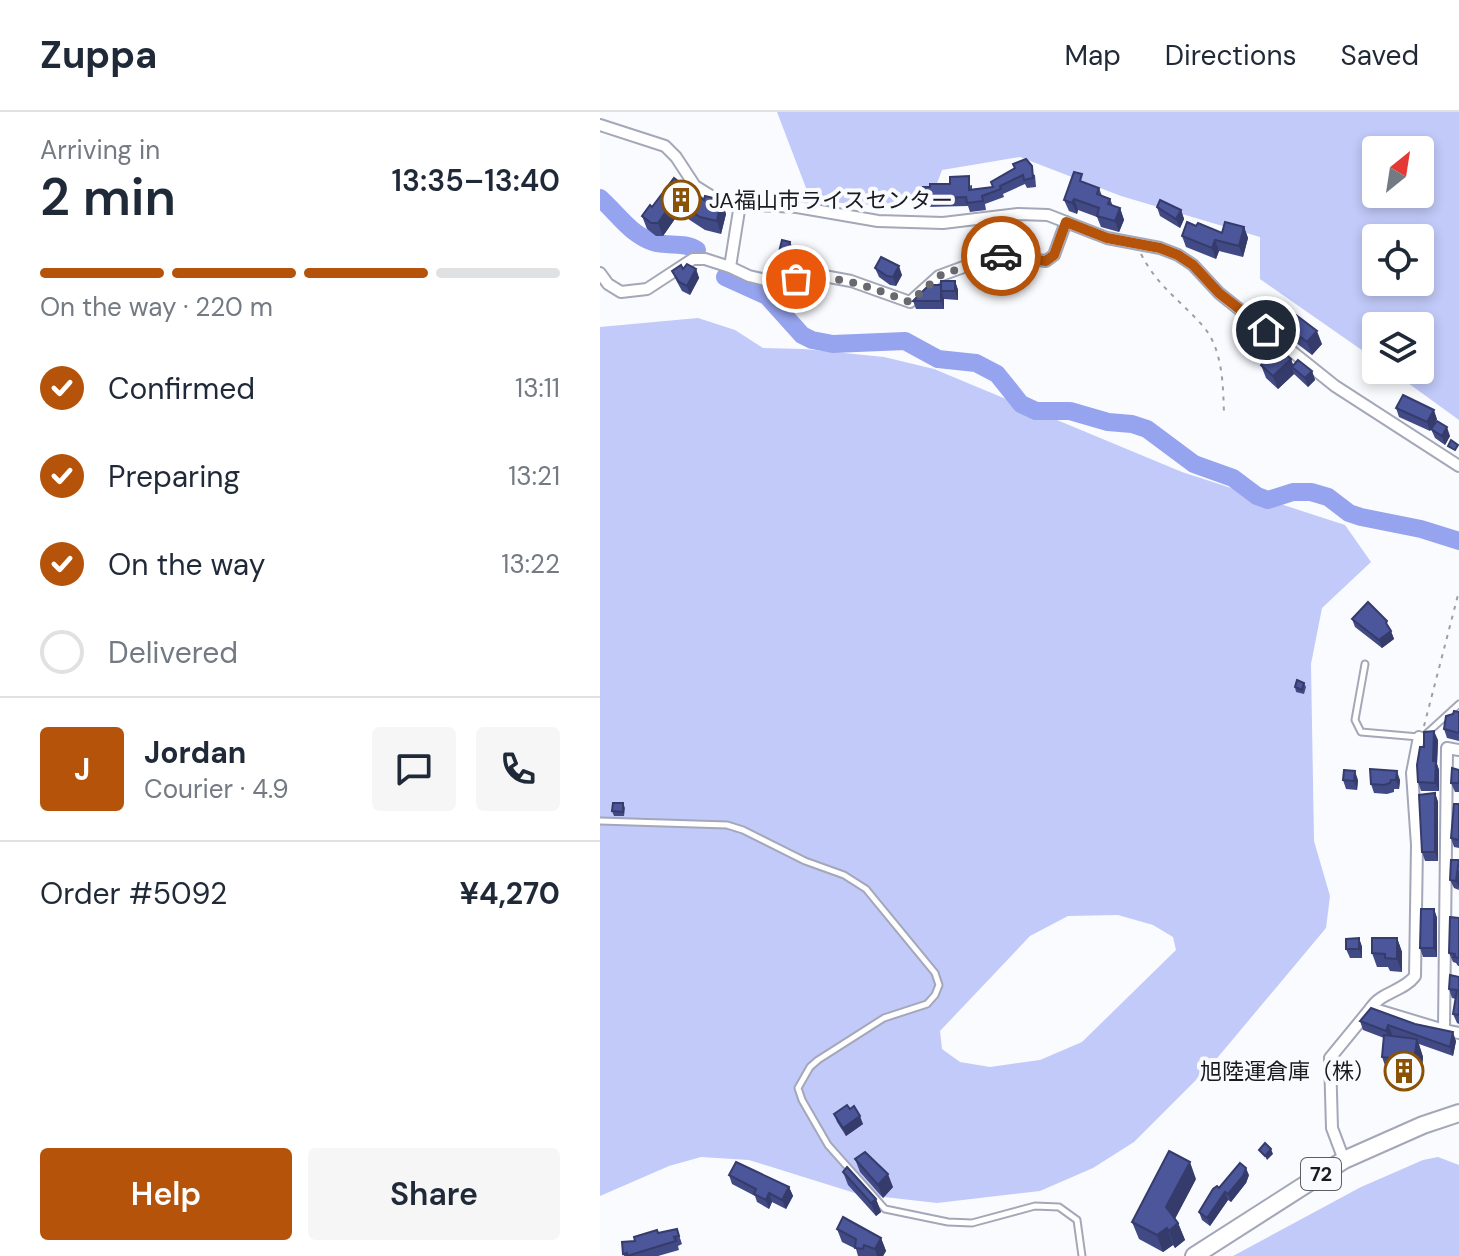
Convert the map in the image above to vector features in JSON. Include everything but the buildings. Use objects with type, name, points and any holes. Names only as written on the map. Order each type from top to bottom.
[{"type":"main road","name":"72","points":[[1194,1256],[1344,1160],[1423,1125],[1459,1113]]},
{"type":"street","points":[[600,125],[665,146],[695,186],[711,196],[740,204],[797,207],[878,221],[943,223],[1018,214],[1048,215],[1107,238],[1160,248],[1178,255],[1193,265],[1219,293],[1335,386],[1459,466]]},
{"type":"street","points":[[730,267],[740,204]]},
{"type":"street","points":[[600,273],[608,284],[621,292],[647,289],[693,259],[705,259],[766,280],[824,276],[851,281],[910,302],[939,276],[996,255],[1046,261],[1054,255],[1066,222]]},
{"type":"street","points":[[1344,1160],[1332,1128],[1330,1058],[1375,1001],[1409,983],[1415,976],[1417,845],[1412,773],[1419,737]]},
{"type":"street","points":[[1444,1030],[1447,748],[1459,750]]},
{"type":"street","points":[[1447,803],[1459,805]]},
{"type":"street","points":[[1446,859],[1459,861]]},
{"type":"street","points":[[1445,917],[1459,919]]},
{"type":"street","points":[[1445,975],[1459,977]]},
{"type":"street","points":[[1371,1008],[1459,1033]]},
{"type":"lane","points":[[1365,664],[1355,720],[1361,732],[1419,737],[1459,704]]},
{"type":"lane","points":[[600,821],[727,825],[805,861],[844,875],[866,889],[935,973],[939,985],[927,1004],[884,1018],[810,1067],[798,1088],[821,1133],[885,1209],[948,1222],[972,1223],[1035,1206],[1059,1207],[1077,1220],[1082,1256]]},
{"type":"path","points":[[1133,243],[1150,271],[1173,299],[1203,326],[1211,340],[1223,376],[1224,414]]},
{"type":"path","points":[[1419,737],[1459,591]]},
{"type":"shaded area","points":[[777,112],[1459,112],[1459,420],[1409,384],[1434,384],[1434,312],[1362,312],[1362,350],[1260,279],[1260,237],[1121,196],[1020,157],[942,170],[935,189],[888,206],[811,201]]},
{"type":"shaded area","points":[[698,318],[735,330],[763,348],[884,357],[934,369],[1182,472],[1345,525],[1371,562],[1322,608],[1311,664],[1314,841],[1330,896],[1326,928],[1213,1063],[1134,1142],[1093,1168],[1040,1191],[937,1203],[858,1194],[749,1160],[701,1157],[669,1166],[600,1196],[600,327]],"holes":[[[1118,915],[1153,925],[1173,937],[1176,950],[1082,1042],[1040,1060],[990,1067],[960,1062],[942,1049],[940,1031],[1030,936],[1068,916]]]},
{"type":"shaded area","points":[[1438,1157],[1459,1165],[1459,1256],[1233,1256],[1361,1187],[1423,1160]]},
{"type":"waterway","points":[[600,198],[631,229],[645,238],[697,250]]},
{"type":"waterway","points":[[725,277],[767,296],[802,335],[812,340],[833,344],[905,341],[938,359],[976,363],[997,374],[1021,404],[1036,411],[1070,411],[1147,429],[1194,464],[1233,478],[1257,496],[1268,500],[1293,492],[1311,492],[1328,497],[1349,513],[1361,517],[1421,529],[1459,541]]},
{"type":"way so far","points":[[796,279],[824,276],[851,281],[910,302],[939,276],[996,255],[1001,256]]},
{"type":"place","name":"JA福山市ライスセンター","points":[[681,200]]},
{"type":"place","name":"旭陸運倉庫（株）","points":[[1404,1071]]},
{"type":"route","points":[[1001,256],[1046,261],[1054,255],[1066,222],[1107,238],[1160,248],[1193,265],[1219,293],[1266,330]]}]
